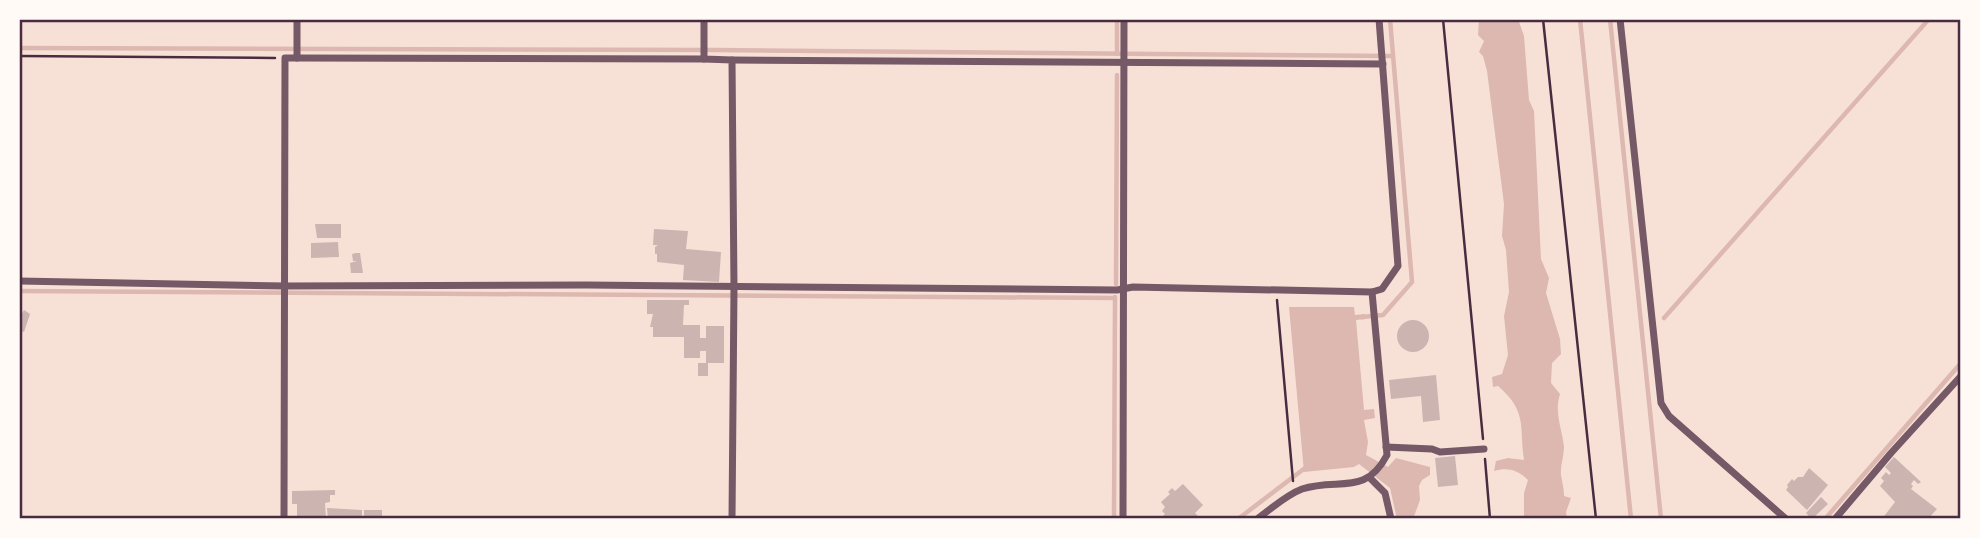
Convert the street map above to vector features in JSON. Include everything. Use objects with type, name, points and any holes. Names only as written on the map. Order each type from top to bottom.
[{"type":"street","points":[[297,19],[297,52]]},
{"type":"street","points":[[704,19],[704,54]]},
{"type":"street","points":[[1123,519],[1124,19]]},
{"type":"street","points":[[19,281],[285,290],[587,285],[734,293],[1124,288],[1372,292],[1382,289],[1398,266],[1379,19]]},
{"type":"street","points":[[1620,19],[1661,403],[1669,415],[1786,519]]},
{"type":"street","points":[[284,519],[285,58],[297,52],[704,54],[732,60],[1124,57],[1382,59]]},
{"type":"street","points":[[732,60],[732,519]]},
{"type":"street","points":[[1257,519],[1294,492],[1306,488],[1365,481],[1387,455],[1372,292]]},
{"type":"street","points":[[1835,519],[1961,376]]},
{"type":"street","points":[[1386,447],[1432,449],[1440,452],[1484,449]]},
{"type":"street","points":[[1371,477],[1385,493],[1391,519]]},
{"type":"path","points":[[1443,19],[1490,519]]},
{"type":"path","points":[[1543,19],[1596,519]]},
{"type":"path","points":[[19,57],[285,58]]},
{"type":"path","points":[[1276,289],[1294,485]]},
{"type":"shaded area","points":[[1479,19],[1518,19],[1524,36],[1529,100],[1534,111],[1541,259],[1549,278],[1546,293],[1560,339],[1561,354],[1552,363],[1551,383],[1560,394],[1558,414],[1564,447],[1561,475],[1564,496],[1571,498],[1566,512],[1567,519],[1524,519],[1524,493],[1528,480],[1512,470],[1494,471],[1496,461],[1508,458],[1524,460],[1518,412],[1508,395],[1498,386],[1493,387],[1492,377],[1502,374],[1508,355],[1504,316],[1509,292],[1506,250],[1502,236],[1504,204],[1487,71],[1483,56],[1479,52],[1484,41],[1478,35]]},
{"type":"shaded area","points":[[1289,307],[1354,307],[1355,315],[1365,314],[1366,319],[1356,320],[1364,410],[1374,409],[1375,418],[1364,420],[1368,442],[1366,455],[1388,467],[1396,458],[1430,467],[1430,475],[1422,480],[1419,486],[1420,500],[1413,519],[1397,519],[1390,488],[1359,464],[1354,467],[1304,472]]},
{"type":"building","points":[[315,224],[341,224],[341,238],[317,238]]},
{"type":"building","points":[[654,229],[688,231],[686,249],[721,252],[719,282],[683,280],[684,265],[657,262],[655,247],[658,245],[653,245]]},
{"type":"building","points":[[338,242],[339,257],[311,258],[311,243]]},
{"type":"building","points":[[360,253],[363,273],[351,273],[350,263],[357,261],[353,261],[352,254]]},
{"type":"building","points":[[647,300],[689,300],[689,305],[684,305],[683,325],[700,325],[700,338],[706,338],[706,326],[724,326],[724,363],[706,363],[706,351],[700,351],[700,358],[684,358],[684,337],[653,337],[653,327],[650,327],[653,314],[647,314]]},
{"type":"building","points":[[24,310],[30,314],[24,332],[19,330],[19,319]]},
{"type":"building","points":[[1413,320],[1424,325],[1429,336],[1424,347],[1413,352],[1402,347],[1397,336],[1402,325]]},
{"type":"building","points":[[698,363],[708,363],[708,376],[698,376]]},
{"type":"building","points":[[1436,375],[1440,420],[1423,422],[1421,396],[1391,399],[1389,380]]},
{"type":"building","points":[[1455,456],[1458,485],[1438,487],[1435,458]]},
{"type":"building","points":[[1894,457],[1921,482],[1918,484],[1914,480],[1911,489],[1937,509],[1928,519],[1882,519],[1895,502],[1880,486],[1884,481],[1881,478],[1886,472],[1889,475],[1891,473],[1885,467]]},
{"type":"building","points":[[1809,468],[1828,485],[1807,510],[1786,490],[1792,479],[1794,481],[1803,477]]},
{"type":"building","points":[[1183,484],[1203,505],[1195,513],[1200,518],[1160,519],[1165,514],[1162,511],[1165,507],[1161,502],[1170,494],[1168,492],[1172,488],[1175,491]]},
{"type":"building","points":[[335,490],[335,495],[330,495],[330,502],[325,503],[326,519],[297,519],[297,504],[292,504],[292,491]]},
{"type":"building","points":[[1821,497],[1828,504],[1812,519],[1806,513]]},
{"type":"building","points":[[327,508],[362,510],[362,519],[328,519]]},
{"type":"building","points":[[364,510],[382,510],[382,519],[364,519]]},
{"type":"waterway","points":[[1117,19],[1117,54]]},
{"type":"waterway","points":[[1362,317],[1383,315],[1412,282],[1390,19]]},
{"type":"waterway","points":[[1580,19],[1631,519]]},
{"type":"waterway","points":[[1610,19],[1661,519]]},
{"type":"waterway","points":[[1664,318],[1929,19]]},
{"type":"waterway","points":[[19,48],[1393,56]]},
{"type":"waterway","points":[[1116,284],[1117,75]]},
{"type":"waterway","points":[[19,291],[1115,298]]},
{"type":"waterway","points":[[1114,519],[1115,297]]},
{"type":"waterway","points":[[1825,519],[1961,363]]},
{"type":"waterway","points":[[1238,519],[1309,465]]}]
